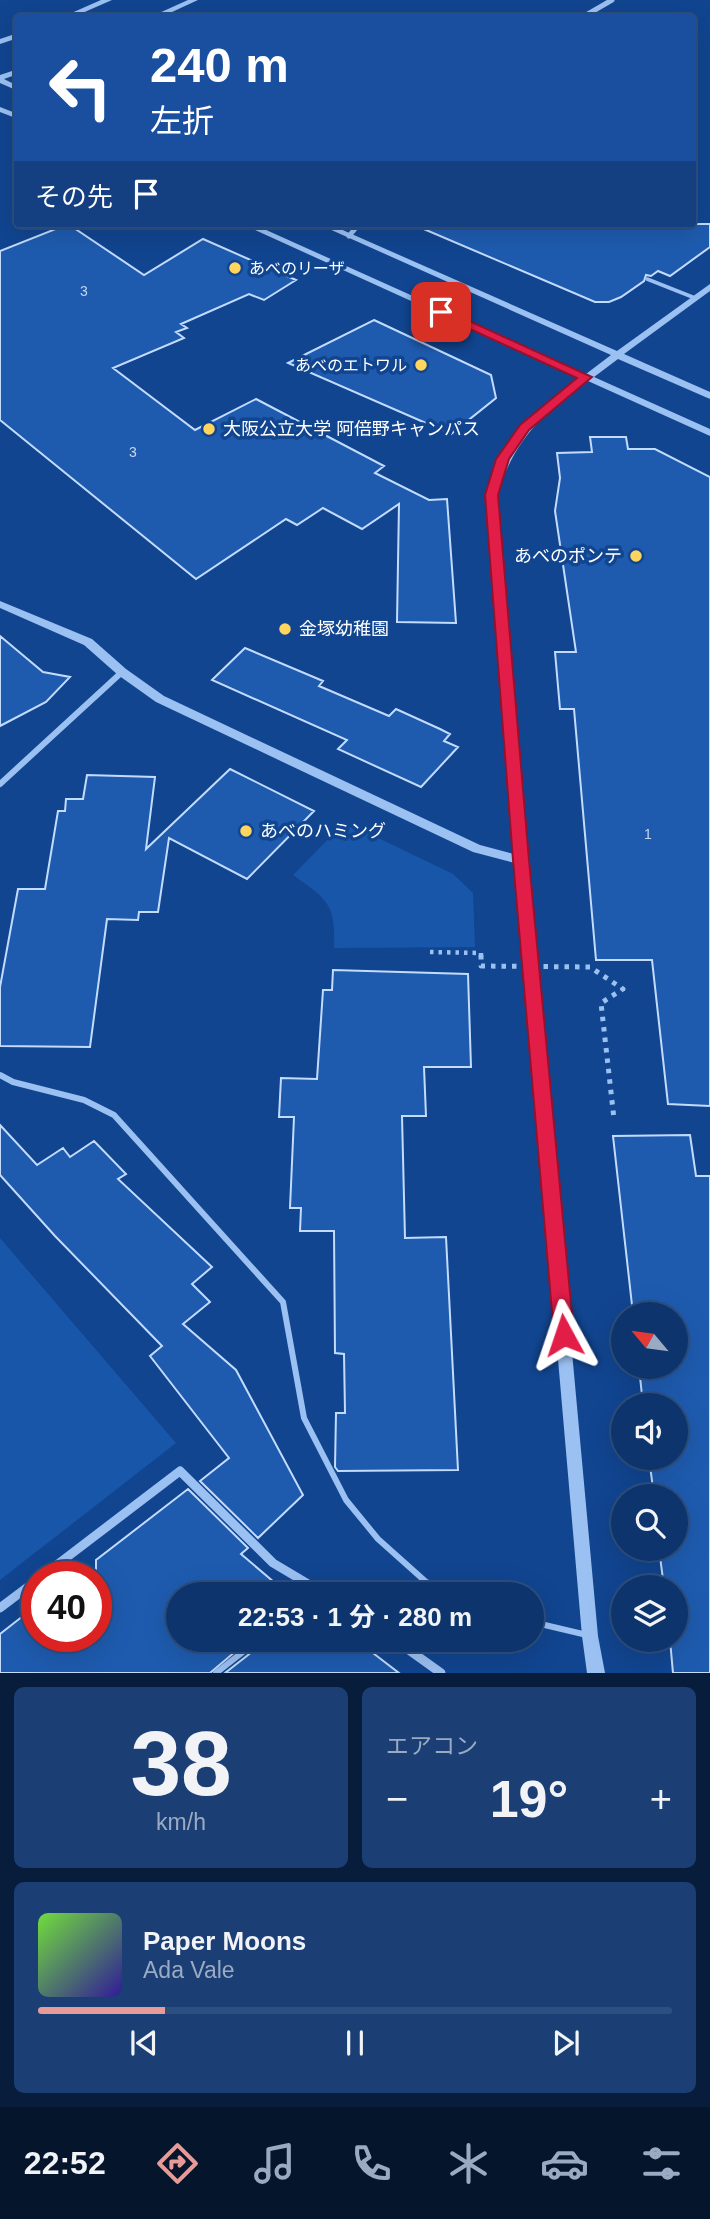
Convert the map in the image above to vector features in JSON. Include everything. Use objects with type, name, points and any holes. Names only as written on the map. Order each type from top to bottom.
[{"type":"street","points":[[73,14],[107,0]]},
{"type":"street","points":[[161,14],[194,0]]},
{"type":"street","points":[[588,14],[612,0]]},
{"type":"street","points":[[255,228],[710,433]]},
{"type":"street","points":[[331,228],[710,396]]},
{"type":"street","points":[[349,236],[356,228]]},
{"type":"street","points":[[596,1673],[590,1636],[521,860],[492,495],[503,459],[525,427],[586,377],[710,287]]},
{"type":"street","points":[[0,604],[88,642],[121,672],[160,699],[477,849],[521,860]]},
{"type":"street","points":[[0,784],[121,672]]},
{"type":"street","points":[[62,1561],[180,1471],[273,1563],[303,1582]]},
{"type":"street","points":[[0,1608],[21,1592]]},
{"type":"street","points":[[412,1652],[441,1673]]},
{"type":"lane","points":[[647,279],[695,298]]},
{"type":"lane","points":[[0,1074],[13,1082],[83,1100],[114,1115],[283,1302],[304,1418],[346,1500],[378,1539],[427,1582]]},
{"type":"lane","points":[[544,1625],[590,1636]]},
{"type":"lane","points":[[216,1673],[243,1652]]},
{"type":"path","points":[[430,952],[481,953],[481,966],[590,967],[623,989],[601,1003],[614,1119]]},
{"type":"shaded area","points":[[345,822],[453,874],[473,893],[475,947],[334,948],[333,921],[327,904],[314,890],[293,875]]},
{"type":"shaded area","points":[[0,1238],[176,1443],[0,1580]]},
{"type":"building","points":[[696,224],[710,224],[710,247],[670,276],[658,271],[651,276],[646,275],[644,281],[621,297],[609,302],[595,302],[421,228],[696,228]]},
{"type":"building","points":[[58,228],[74,228],[144,275],[203,239],[296,280],[264,300],[249,294],[181,324],[187,328],[176,332],[184,338],[113,368],[195,430],[256,399],[384,466],[375,473],[429,500],[447,499],[456,623],[397,622],[399,504],[362,529],[323,508],[297,525],[286,519],[196,579],[0,420],[0,251]]},
{"type":"building","name":"あべのエトワル","points":[[374,320],[491,375],[496,398],[451,434],[288,363]]},
{"type":"building","points":[[590,437],[626,437],[628,449],[655,449],[710,477],[710,1106],[668,1104],[652,960],[596,960],[574,709],[560,709],[555,652],[576,652],[555,511],[560,478],[557,453],[592,452]]},
{"type":"building","points":[[0,636],[43,672],[70,677],[46,702],[0,726]]},
{"type":"building","points":[[245,648],[323,681],[319,686],[389,716],[396,709],[440,729],[450,734],[444,741],[458,747],[421,787],[338,749],[347,740],[212,680]]},
{"type":"building","points":[[230,769],[314,811],[247,879],[169,838],[158,912],[139,912],[138,920],[107,919],[90,1047],[0,1046],[0,987],[18,889],[45,889],[58,811],[65,811],[66,799],[83,799],[87,775],[155,777],[146,849]]},
{"type":"building","points":[[333,970],[468,974],[471,1067],[424,1067],[426,1116],[402,1116],[405,1238],[446,1237],[458,1470],[338,1471],[335,1467],[336,1413],[345,1413],[344,1354],[335,1353],[334,1231],[300,1231],[301,1208],[290,1208],[294,1117],[279,1117],[281,1078],[317,1079],[323,990],[332,990]]},
{"type":"building","points":[[0,1125],[37,1165],[63,1148],[70,1157],[94,1141],[126,1174],[118,1179],[212,1267],[192,1284],[210,1302],[183,1324],[236,1370],[303,1495],[258,1538],[200,1481],[229,1458],[150,1356],[162,1346],[0,1175]]},
{"type":"building","points":[[690,1135],[696,1176],[710,1176],[710,1673],[673,1673],[671,1652],[688,1652],[688,1575],[662,1575],[661,1561],[688,1561],[688,1484],[652,1484],[651,1470],[688,1470],[688,1393],[642,1393],[640,1379],[688,1379],[688,1302],[632,1302],[613,1136]]},
{"type":"building","points":[[188,1489],[248,1548],[241,1554],[274,1582],[166,1582],[166,1652],[235,1652],[210,1673],[0,1673],[0,1634],[21,1618],[21,1652],[112,1652],[112,1561],[96,1560]]},
{"type":"building","points":[[252,1652],[372,1652],[399,1673],[225,1673]]},
{"type":"place","name":"あべのリーザ","points":[[235,268]]},
{"type":"place","name":"あべのエトワル","points":[[421,365]]},
{"type":"place","name":"大阪公立大学 阿倍野キャンパス","points":[[209,429]]},
{"type":"place","name":"あべのポンテ","points":[[636,556]]},
{"type":"place","name":"金塚幼稚園","points":[[285,629]]},
{"type":"place","name":"あべのハミング","points":[[246,831]]},
{"type":"route","points":[[441,312],[586,377],[525,427],[503,459],[492,495],[521,860],[564,1335]]}]
